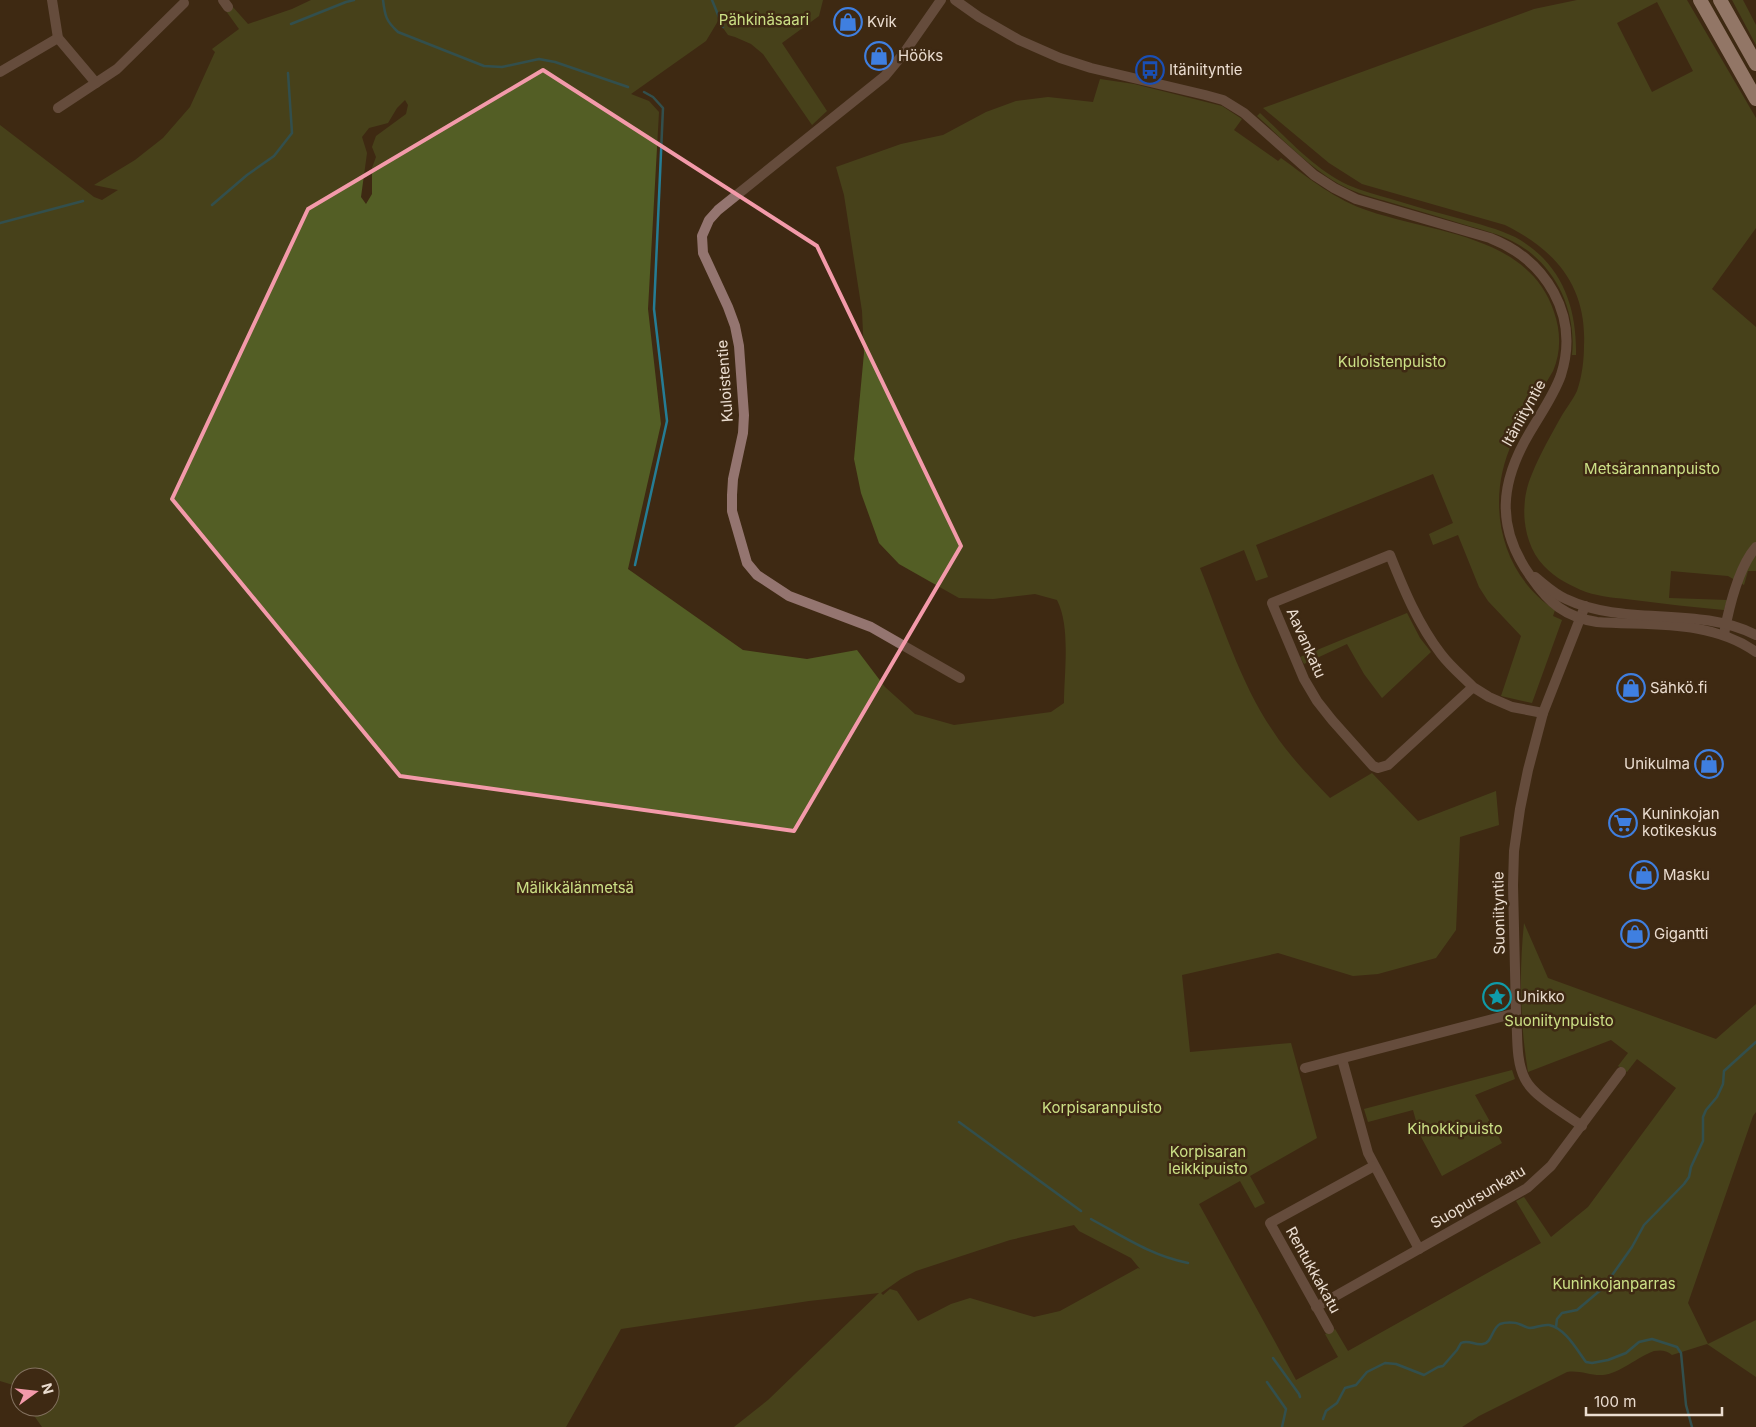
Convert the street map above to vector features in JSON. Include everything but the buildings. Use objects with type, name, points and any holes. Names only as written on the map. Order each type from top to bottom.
[{"type":"highway","points":[[1700,0],[1756,99]]},
{"type":"highway","points":[[1720,0],[1756,64]]},
{"type":"street","points":[[52,0],[58,38],[96,83]]},
{"type":"street","name":"Kuloistentie","points":[[941,0],[904,53],[885,76],[718,210],[709,220],[702,236],[703,253],[728,307],[735,326],[739,346],[744,415],[743,433],[733,479],[732,512],[747,563],[757,575],[789,596],[870,627],[960,678]]},
{"type":"street","name":"Itäniityntie","points":[[955,0],[979,17],[1019,40],[1060,58],[1086,67],[1223,100],[1244,112],[1314,175],[1342,193],[1356,199],[1490,238],[1511,247],[1527,258],[1544,278],[1559,302],[1565,324],[1566,344],[1557,386],[1519,451],[1513,464],[1508,484],[1506,501],[1508,526],[1516,552],[1524,568],[1550,602],[1561,610],[1580,619],[1597,622],[1705,629],[1724,634],[1756,652]]},
{"type":"street","points":[[58,108],[117,69],[184,3]]},
{"type":"street","points":[[0,72],[58,38]]},
{"type":"street","points":[[1724,634],[1741,574],[1747,559],[1756,547]]},
{"type":"street","name":"Aavankatu","points":[[1473,687],[1388,765],[1378,768],[1373,766],[1317,701],[1304,679],[1272,603],[1390,555],[1410,603],[1429,637],[1448,662],[1473,687],[1489,697],[1512,707],[1543,713]]},
{"type":"street","name":"Itäniityntie","points":[[1524,568],[1559,596],[1585,606],[1624,613],[1708,620],[1726,624],[1756,635]]},
{"type":"street","name":"Suoniityntie","points":[[1582,1126],[1543,1098],[1526,1082],[1521,1067],[1516,1013],[1513,913],[1514,851],[1528,770],[1543,713],[1585,606]]},
{"type":"street","points":[[1305,1068],[1516,1013]]},
{"type":"street","points":[[1342,1059],[1368,1153],[1419,1249]]},
{"type":"street","name":"Suopursunkatu","points":[[1316,1307],[1527,1188],[1551,1166],[1621,1072]]},
{"type":"street","name":"Rentukkakatu","points":[[1329,1329],[1270,1223],[1374,1166]]},
{"type":"highlighted area","points":[[543,70],[817,246],[961,546],[794,831],[400,776],[172,499],[308,209]]},
{"type":"green space","points":[[311,0],[823,0],[819,16],[782,43],[827,111],[812,125],[763,54],[751,44],[728,35],[718,21],[706,41],[631,94],[649,101],[659,112],[648,309],[661,424],[628,569],[743,650],[807,659],[857,650],[885,687],[915,714],[954,725],[1051,712],[1064,703],[1066,650],[1064,623],[1057,600],[1035,594],[993,599],[959,598],[899,564],[879,543],[861,493],[854,459],[864,353],[862,311],[844,195],[836,167],[901,144],[943,135],[986,112],[1016,101],[1048,97],[1093,102],[1100,79],[1134,84],[1222,106],[1242,119],[1234,130],[1278,161],[1281,158],[1345,201],[1369,211],[1476,241],[1501,252],[1524,267],[1541,286],[1554,312],[1559,342],[1558,357],[1553,371],[1513,441],[1504,464],[1500,487],[1499,511],[1502,534],[1510,556],[1521,576],[1536,595],[1555,610],[1553,616],[1562,620],[1532,703],[1501,696],[1521,636],[1488,601],[1479,587],[1458,535],[1433,545],[1429,534],[1453,523],[1433,474],[1256,545],[1268,577],[1256,581],[1244,550],[1200,568],[1232,652],[1262,713],[1286,749],[1330,798],[1372,773],[1418,821],[1496,791],[1499,825],[1460,837],[1456,930],[1436,958],[1378,974],[1353,976],[1278,953],[1182,975],[1190,1052],[1291,1043],[1317,1138],[1250,1176],[1265,1203],[1255,1208],[1240,1181],[1199,1204],[1296,1380],[1338,1357],[1325,1334],[1335,1329],[1348,1351],[1541,1243],[1516,1201],[1524,1197],[1551,1237],[1588,1207],[1676,1088],[1637,1059],[1627,1072],[1618,1066],[1628,1053],[1611,1040],[1528,1072],[1521,998],[1521,960],[1524,923],[1548,978],[1716,1039],[1756,1004],[1756,1112],[1688,1303],[1708,1344],[1756,1320],[1756,1377],[1707,1344],[1672,1355],[1668,1352],[1654,1351],[1610,1374],[1599,1375],[1567,1372],[1479,1416],[1462,1427],[734,1427],[768,1400],[879,1293],[809,1301],[621,1329],[566,1427],[42,1427],[35,1417],[60,1417],[60,1367],[10,1367],[10,1384],[0,1381],[0,125],[94,197],[102,200],[118,190],[94,185],[135,160],[163,138],[190,107],[215,52],[212,49],[239,29],[226,11],[232,6],[248,24],[292,9]],"holes":[[[405,100],[408,105],[406,114],[376,136],[372,147],[376,157],[372,168],[372,194],[366,204],[361,197],[367,153],[362,137],[369,128],[388,123],[397,108]],[[1074,1225],[1079,1231],[1131,1258],[1140,1269],[1138,1268],[1060,1311],[1034,1317],[970,1298],[951,1304],[918,1321],[897,1291],[890,1289],[883,1295],[881,1293],[916,1271],[1010,1240]]]},
{"type":"green space","name":"Metsärannanpuisto","points":[[1577,0],[1687,0],[1756,118],[1756,228],[1712,289],[1756,327],[1756,571],[1748,571],[1744,585],[1728,576],[1671,571],[1669,598],[1727,600],[1724,610],[1610,597],[1586,592],[1564,581],[1548,570],[1531,546],[1527,534],[1524,510],[1528,485],[1546,445],[1574,398],[1584,357],[1584,325],[1580,306],[1574,288],[1565,273],[1553,259],[1539,246],[1505,225],[1362,184],[1329,163],[1263,108],[1534,9]],"holes":[[[1657,2],[1693,71],[1652,92],[1617,23]]]},
{"type":"green space","points":[[1732,0],[1743,0],[1756,25],[1756,45]]},
{"type":"green space","points":[[1260,113],[1312,162],[1348,185],[1495,229],[1515,237],[1531,247],[1555,272],[1563,287],[1573,319],[1576,355],[1572,355],[1571,321],[1560,289],[1540,261],[1527,250],[1496,234],[1349,189],[1312,166],[1257,116]]},
{"type":"green space","points":[[1407,613],[1420,638],[1431,652],[1382,698],[1364,674],[1347,644],[1304,664],[1300,657]]},
{"type":"green space","name":"Kihokkipuisto","points":[[1512,1070],[1515,1079],[1475,1095],[1502,1143],[1442,1176],[1420,1135],[1413,1110],[1368,1122],[1364,1109]]},
{"type":"waterway","points":[[291,24],[354,0]]},
{"type":"waterway","points":[[383,0],[387,18],[398,32],[484,66],[502,67],[539,59],[555,62],[628,87]]},
{"type":"waterway","points":[[712,0],[723,27]]},
{"type":"waterway","points":[[212,205],[247,175],[274,156],[292,133],[288,73]]},
{"type":"waterway","points":[[635,565],[667,421],[654,309],[663,108],[653,97],[644,92]]},
{"type":"waterway","points":[[0,223],[83,201]]},
{"type":"waterway","points":[[1556,1327],[1557,1319],[1562,1313],[1577,1310],[1603,1288],[1632,1247],[1644,1225],[1689,1177],[1691,1167],[1703,1141],[1703,1117],[1706,1110],[1717,1097],[1723,1084],[1724,1071],[1756,1042]]},
{"type":"waterway","points":[[959,1122],[1081,1211]]},
{"type":"waterway","points":[[1091,1219],[1150,1251],[1188,1263]]},
{"type":"waterway","points":[[1323,1419],[1326,1411],[1337,1403],[1345,1388],[1356,1385],[1367,1372],[1385,1363],[1396,1364],[1424,1375],[1443,1366],[1461,1343],[1486,1343],[1497,1326],[1510,1322],[1529,1328],[1546,1325],[1555,1327],[1570,1340],[1586,1362],[1592,1363],[1608,1360],[1626,1353],[1639,1342],[1652,1339],[1677,1347],[1681,1353],[1686,1405],[1692,1427]]},
{"type":"waterway","points":[[1273,1358],[1300,1397]]},
{"type":"waterway","points":[[1267,1382],[1286,1409],[1282,1427]]},
{"type":"place","name":"Kvik","points":[[848,22]]},
{"type":"place","name":"Hööks","points":[[879,56]]},
{"type":"place","name":"Itäniityntie","points":[[1150,70]]},
{"type":"place","name":"Sähkö.fi","points":[[1631,688]]},
{"type":"place","name":"Unikulma","points":[[1709,764]]},
{"type":"place","name":"Kuninkojan kotikeskus","points":[[1623,823]]},
{"type":"place","name":"Masku","points":[[1644,875]]},
{"type":"place","name":"Gigantti","points":[[1635,934]]},
{"type":"place","name":"Unikko","points":[[1497,997]]},
{"type":"park label","name":"Pähkinäsaari","points":[[764,20]]},
{"type":"park label","name":"Kuloistenpuisto","points":[[1392,362]]},
{"type":"park label","name":"Mälikkälänmetsä","points":[[575,888]]},
{"type":"park label","name":"Suoniitynpuisto","points":[[1559,1021]]},
{"type":"park label","name":"Korpisaranpuisto","points":[[1102,1108]]},
{"type":"park label","name":"Korpisaran leikkipuisto","points":[[1208,1160]]},
{"type":"park label","name":"Kuninkojanparras","points":[[1614,1284]]}]
